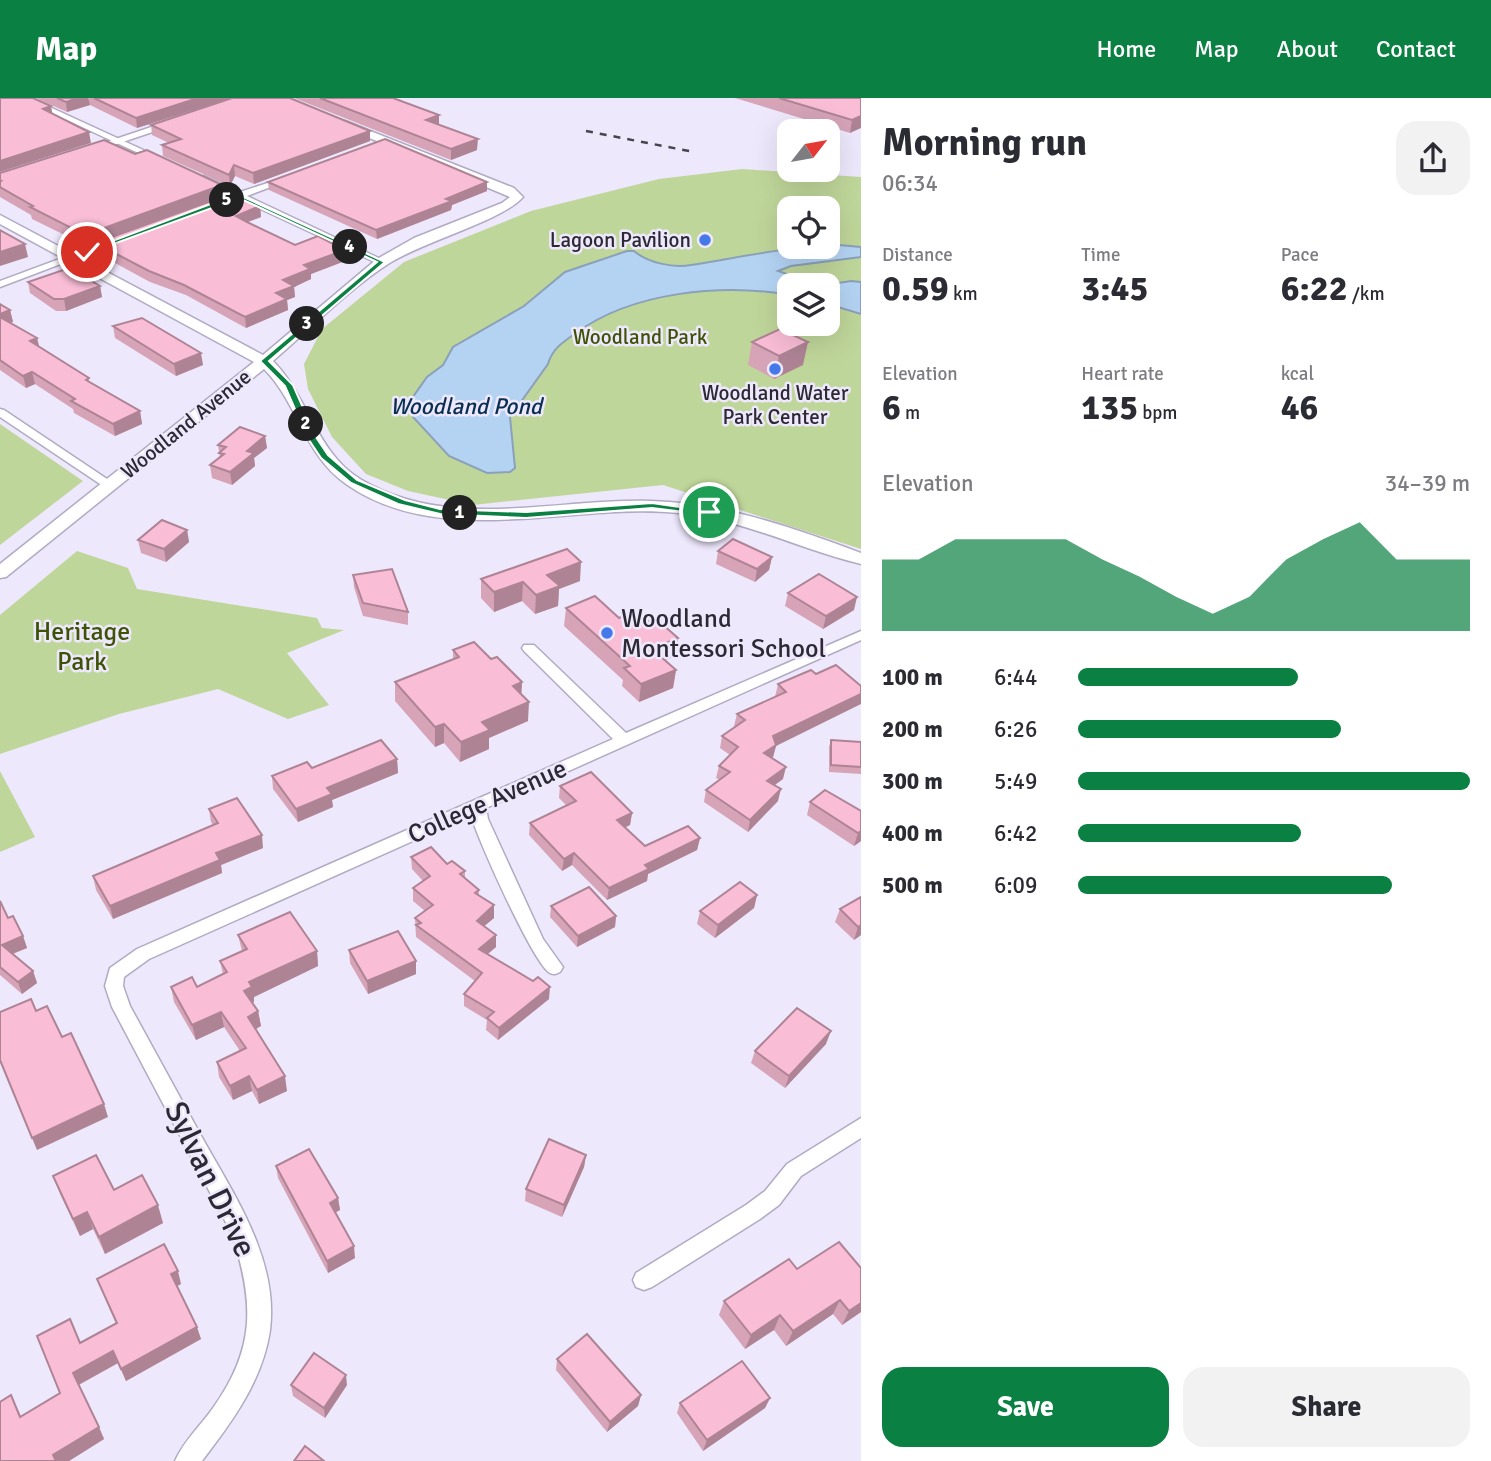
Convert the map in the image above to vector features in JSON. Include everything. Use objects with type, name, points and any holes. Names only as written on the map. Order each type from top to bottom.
[{"type":"street","points":[[23,98],[176,167]]},
{"type":"street","points":[[71,156],[186,119]]},
{"type":"street","points":[[336,121],[387,141]]},
{"type":"street","points":[[374,145],[387,141]]},
{"type":"street","name":"Woodland Avenue","points":[[0,573],[264,361],[382,262],[419,241],[506,206],[517,197],[387,141]]},
{"type":"street","points":[[202,209],[301,172]]},
{"type":"street","points":[[189,173],[382,262]]},
{"type":"street","points":[[0,219],[264,361],[289,385],[312,437],[338,470],[373,492],[440,511],[483,515],[526,515],[618,506],[686,509],[748,522],[861,559]]},
{"type":"street","points":[[0,284],[125,237]]},
{"type":"street","points":[[2,416],[110,485]]},
{"type":"street","name":"College Avenue","points":[[116,973],[143,954],[861,635]]},
{"type":"street","points":[[529,648],[624,740]]},
{"type":"street","points":[[478,805],[480,818],[536,943],[554,967]]},
{"type":"street","name":"Sylvan Drive","points":[[116,973],[114,986],[121,1007],[242,1231],[255,1267],[262,1304],[258,1345],[242,1383],[218,1422],[187,1461]]},
{"type":"street","points":[[644,1280],[753,1212],[772,1198],[794,1170],[861,1127]]},
{"type":"green space","name":"Woodland Park","points":[[742,169],[777,171],[777,182],[840,182],[840,176],[861,177],[861,549],[663,485],[473,505],[408,491],[366,474],[332,437],[308,389],[304,364],[322,329],[404,262],[531,211],[659,179]]},
{"type":"green space","points":[[0,424],[83,481],[0,545]]},
{"type":"green space","name":"Heritage Park","points":[[77,551],[128,568],[137,589],[317,618],[322,628],[344,630],[287,653],[329,705],[288,719],[218,689],[119,714],[0,754],[0,615]]},
{"type":"green space","points":[[0,771],[35,837],[0,852]]},
{"type":"water","name":"Woodland Pond","points":[[840,245],[861,247],[861,257],[791,266],[778,271],[784,273],[777,273],[777,294],[735,290],[678,294],[623,308],[598,319],[555,350],[510,417],[515,468],[510,472],[487,473],[449,456],[413,417],[408,404],[427,377],[443,365],[453,347],[524,306],[565,272],[627,251],[634,251],[661,264],[684,266],[776,251],[777,259],[840,259]]},
{"type":"water","points":[[861,282],[861,314],[840,308],[840,283]]},
{"type":"building","points":[[0,98],[33,98],[51,106],[43,109],[89,132],[0,161]]},
{"type":"building","points":[[57,98],[78,98],[66,102]]},
{"type":"building","points":[[94,98],[198,98],[136,118]]},
{"type":"building","points":[[232,98],[290,98],[370,131],[253,173],[234,165],[229,175],[162,145],[181,139],[151,125]]},
{"type":"building","points":[[320,98],[393,98],[439,115],[426,120],[478,139],[451,149]]},
{"type":"building","points":[[779,98],[861,98],[861,116],[852,120]]},
{"type":"building","points":[[385,139],[487,182],[446,199],[452,201],[376,230],[268,182]]},
{"type":"building","points":[[104,140],[135,154],[147,150],[222,185],[85,235],[30,207],[33,206],[0,187],[0,173]]},
{"type":"building","points":[[233,193],[260,206],[236,216],[247,222],[295,245],[318,236],[345,250],[304,265],[310,269],[283,280],[294,286],[276,293],[287,299],[245,317],[184,285],[149,271],[98,242]]},
{"type":"building","points":[[0,230],[25,244],[0,252]]},
{"type":"building","points":[[69,268],[100,286],[64,299],[54,299],[28,282]]},
{"type":"building","points":[[0,304],[10,310],[0,314]]},
{"type":"building","points":[[0,317],[37,338],[30,341],[89,378],[86,380],[140,411],[113,424],[71,401],[75,399],[32,372],[23,376],[0,360]]},
{"type":"building","points":[[142,318],[201,353],[174,364],[113,326]]},
{"type":"building","points":[[777,330],[777,336],[795,336],[808,342],[779,356],[752,342]]},
{"type":"building","points":[[240,427],[265,436],[247,451],[254,453],[230,472],[210,465],[224,454],[219,453],[226,447],[218,445]]},
{"type":"building","points":[[162,520],[187,530],[164,549],[138,540]]},
{"type":"building","points":[[733,539],[772,557],[757,569],[718,551]]},
{"type":"building","points":[[567,549],[581,562],[547,575],[560,586],[536,595],[523,582],[494,592],[481,579]]},
{"type":"building","points":[[392,569],[408,612],[363,603],[353,575]]},
{"type":"building","points":[[819,574],[857,597],[826,616],[788,593]]},
{"type":"building","points":[[595,596],[619,618],[625,615],[638,626],[655,618],[678,638],[652,649],[676,670],[641,684],[624,668],[630,666],[566,608]]},
{"type":"building","points":[[474,642],[491,659],[497,657],[522,682],[513,686],[529,702],[482,722],[490,730],[461,742],[444,724],[435,727],[395,682],[459,657],[453,650]]},
{"type":"building","points":[[836,665],[861,686],[861,694],[773,736],[776,745],[764,753],[786,767],[767,781],[781,789],[750,820],[706,790],[730,772],[719,766],[738,747],[722,736],[745,720],[737,714],[786,692],[778,684],[811,670],[816,674]]},
{"type":"building","points":[[381,740],[397,759],[327,788],[332,794],[296,809],[272,776],[307,762],[312,768]]},
{"type":"building","points":[[831,740],[861,742],[861,767],[831,765]]},
{"type":"building","points":[[591,772],[632,813],[617,820],[645,846],[688,826],[700,838],[645,865],[649,869],[609,888],[574,853],[564,859],[530,823],[576,801],[560,786]]},
{"type":"building","points":[[825,790],[861,811],[861,831],[858,833],[810,802]]},
{"type":"building","points":[[237,798],[262,835],[216,853],[220,860],[110,906],[93,876],[218,823],[209,809]]},
{"type":"building","points":[[431,847],[447,864],[452,861],[465,871],[460,874],[479,890],[475,893],[494,905],[477,921],[496,935],[479,949],[533,981],[538,977],[550,987],[499,1028],[487,1018],[494,1012],[464,994],[482,973],[416,925],[421,923],[415,918],[433,905],[413,888],[430,876],[411,857]]},
{"type":"building","points":[[740,882],[757,895],[718,925],[700,911]]},
{"type":"building","points":[[589,887],[616,916],[578,936],[551,906]]},
{"type":"building","points":[[861,897],[861,925],[858,927],[840,909]]},
{"type":"building","points":[[0,901],[8,918],[13,916],[23,936],[2,945],[33,971],[18,982],[0,967]]},
{"type":"building","points":[[290,912],[317,951],[249,982],[252,987],[244,991],[258,1011],[248,1017],[285,1076],[257,1090],[249,1076],[230,1086],[217,1062],[246,1048],[221,1012],[192,1025],[171,987],[192,977],[197,987],[227,972],[220,961],[247,949],[238,935]]},
{"type":"building","points":[[398,931],[416,961],[367,981],[349,950]]},
{"type":"building","points":[[31,999],[36,1011],[47,1006],[62,1037],[71,1033],[104,1104],[32,1138],[0,1060],[0,1012]]},
{"type":"building","points":[[797,1008],[831,1031],[789,1076],[755,1051]]},
{"type":"building","points":[[549,1139],[586,1155],[564,1205],[526,1189]]},
{"type":"building","points":[[309,1149],[338,1198],[330,1203],[354,1246],[327,1261],[276,1166]]},
{"type":"building","points":[[96,1155],[114,1190],[142,1175],[158,1205],[99,1237],[87,1212],[73,1219],[53,1176]]},
{"type":"building","points":[[839,1242],[861,1268],[861,1303],[849,1311],[840,1300],[793,1331],[780,1315],[751,1335],[724,1301],[789,1259],[797,1269]]},
{"type":"building","points":[[164,1244],[178,1271],[171,1274],[197,1327],[121,1369],[113,1351],[73,1373],[99,1427],[53,1455],[56,1461],[0,1461],[0,1402],[11,1395],[20,1417],[60,1393],[37,1336],[70,1319],[80,1343],[117,1323],[97,1279]]},
{"type":"building","points":[[587,1334],[641,1395],[610,1422],[557,1359]]},
{"type":"building","points":[[314,1353],[346,1375],[324,1408],[291,1385]]},
{"type":"building","points":[[742,1361],[770,1398],[707,1440],[680,1403]]},
{"type":"building","points":[[305,1446],[324,1461],[294,1461]]},
{"type":"railway","points":[[586,131],[694,152]]},
{"type":"place","name":"Lagoon Pavilion","points":[[705,240]]},
{"type":"place","name":"Woodland Water Park Center","points":[[775,369]]},
{"type":"place","name":"Woodland Montessori School","points":[[607,633]]},
{"type":"route","points":[[87,252],[239,195],[382,262],[264,361],[289,385],[324,457],[354,482],[402,502],[440,511],[483,515],[526,515],[618,506],[652,506],[709,512]]}]
